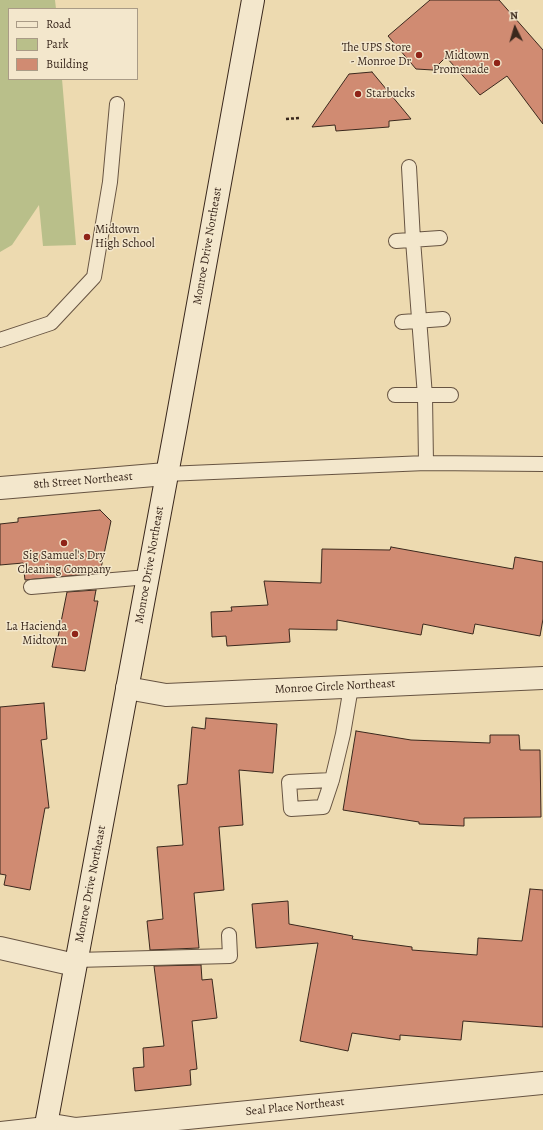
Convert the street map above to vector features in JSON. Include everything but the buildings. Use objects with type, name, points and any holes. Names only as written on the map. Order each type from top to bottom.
[{"type":"street","name":"Monroe Drive Northeast","points":[[46,1127],[253,0]]},
{"type":"street","name":"8th Street Northeast","points":[[0,488],[166,474]]},
{"type":"street","name":"Monroe Circle Northeast","points":[[127,688],[166,695],[543,678]]},
{"type":"street","points":[[0,948],[76,963]]},
{"type":"street","name":"Seal Place Northeast","points":[[46,1127],[76,1129],[543,1083]]},
{"type":"lane","points":[[0,340],[51,324],[94,277],[110,182],[117,104]]},
{"type":"lane","points":[[409,167],[412,240],[425,396],[426,463]]},
{"type":"lane","points":[[396,241],[440,238]]},
{"type":"lane","points":[[402,322],[443,319]]},
{"type":"lane","points":[[394,395],[451,395]]},
{"type":"lane","points":[[166,474],[426,463],[543,464]]},
{"type":"lane","points":[[31,587],[148,577]]},
{"type":"lane","points":[[332,780],[343,734],[351,687]]},
{"type":"lane","points":[[76,963],[230,961],[229,935]]},
{"type":"lane","points":[[0,1129],[46,1127]]},
{"type":"path","points":[[286,119],[299,118]]},
{"type":"green space","points":[[0,0],[55,0],[56,8],[8,8],[8,80],[62,80],[76,245],[43,246],[39,205],[12,245],[0,252]]},
{"type":"place","name":"The UPS Store - Monroe Dr","points":[[419,55]]},
{"type":"place","name":"Midtown Promenade","points":[[497,63]]},
{"type":"place","name":"Starbucks","points":[[358,94]]},
{"type":"place","name":"Midtown High School","points":[[87,237]]},
{"type":"place","name":"Sig Samuel's Dry Cleaning Company","points":[[64,543]]},
{"type":"place","name":"La Hacienda Midtown","points":[[75,634]]}]
